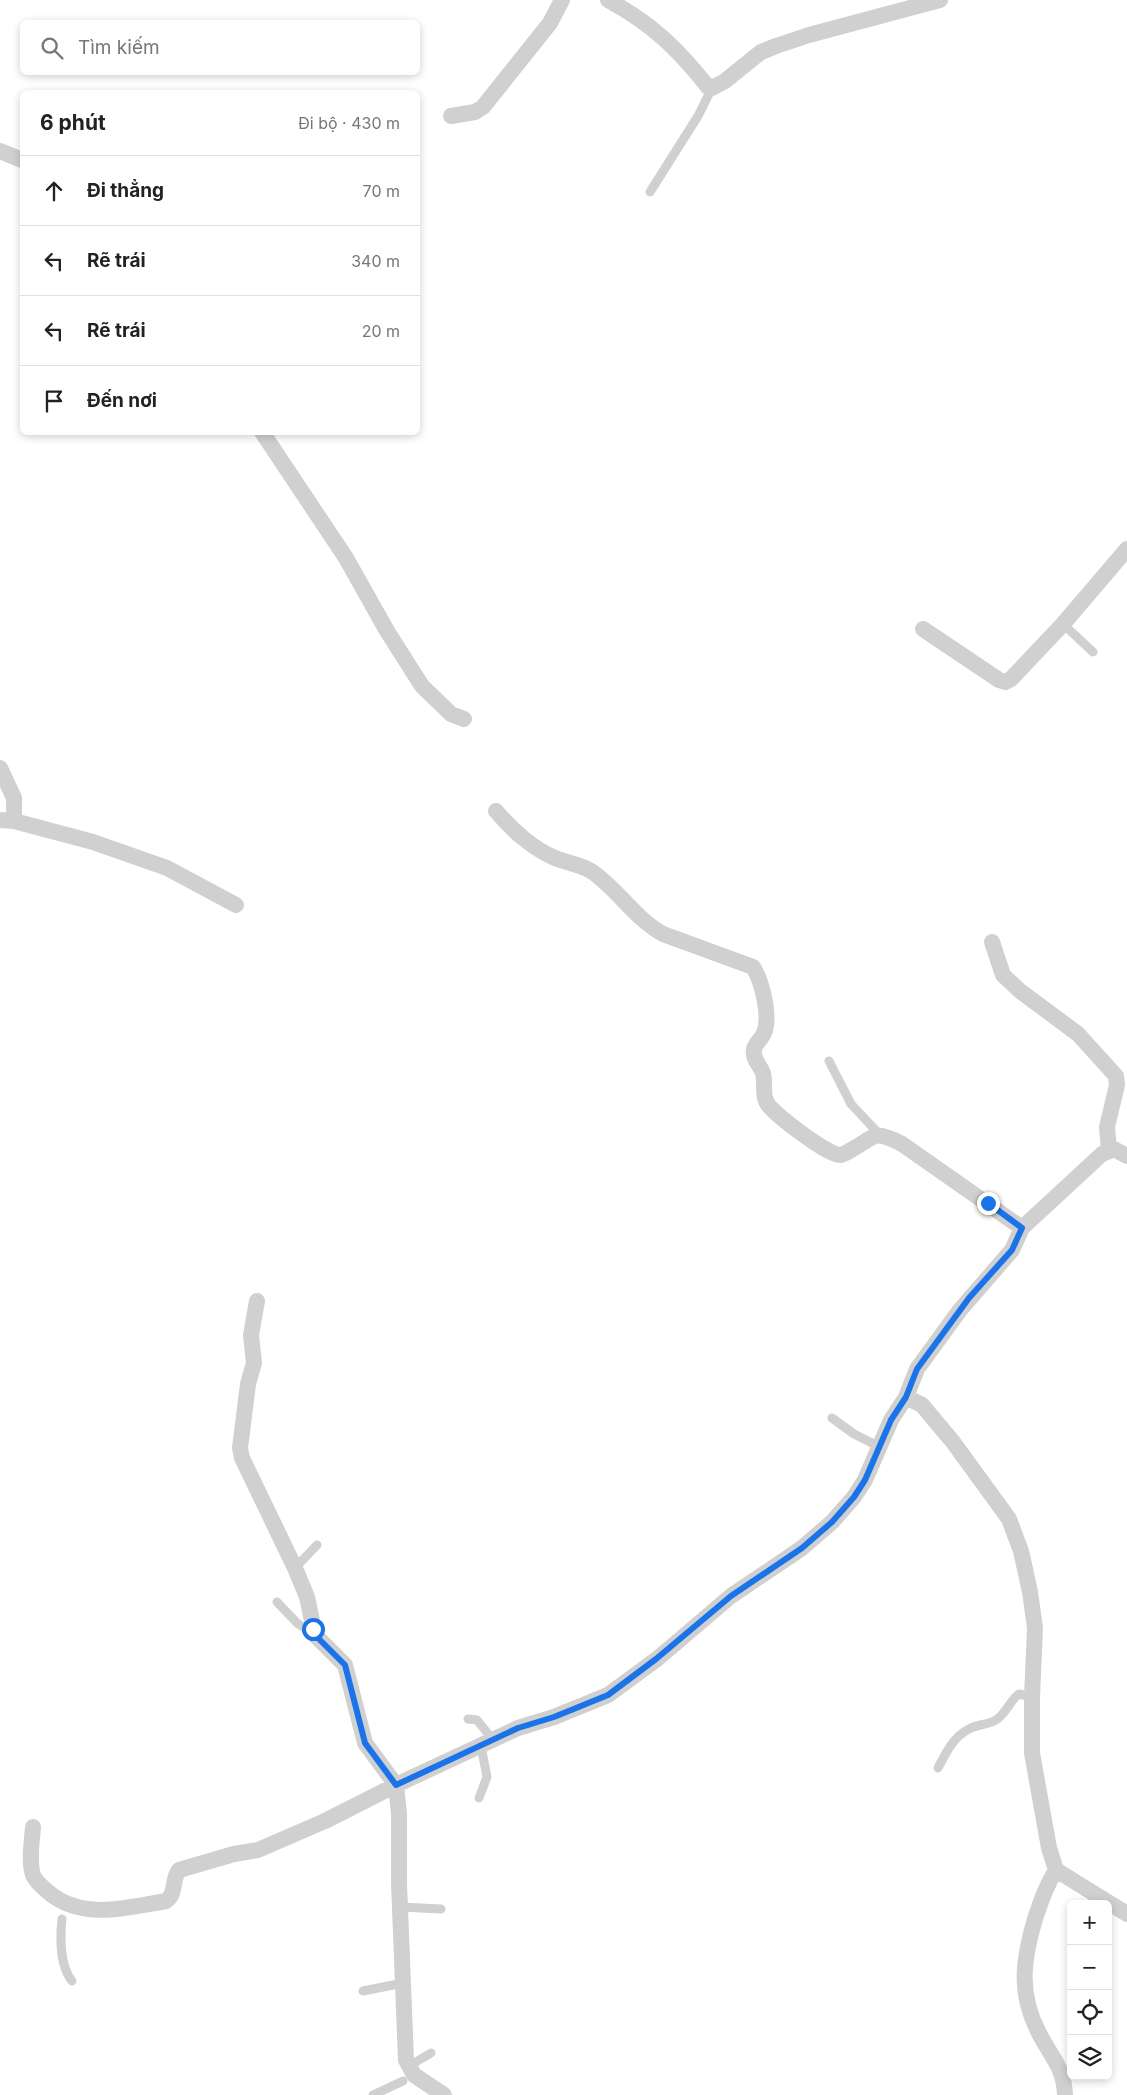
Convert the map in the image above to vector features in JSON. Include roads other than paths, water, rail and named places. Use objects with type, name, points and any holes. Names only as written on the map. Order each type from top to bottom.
[{"type":"street","points":[[451,116],[475,112],[483,107],[550,23],[562,0]]},
{"type":"street","points":[[608,0],[627,10],[659,33],[682,54],[708,87],[712,88],[725,81],[761,52],[776,46],[809,35],[940,0]]},
{"type":"street","points":[[0,151],[20,159]]},
{"type":"street","points":[[264,435],[346,558],[387,631],[422,686],[451,714],[464,720]]},
{"type":"street","points":[[923,629],[999,680],[1005,682],[1011,679],[1063,624],[1127,549]]},
{"type":"street","points":[[0,768],[14,798],[7,820],[93,842],[168,868],[236,905]]},
{"type":"street","points":[[496,810],[508,826],[542,851],[590,870],[609,884],[650,926],[663,934],[744,962],[753,967],[760,981],[767,1017],[765,1032],[754,1048],[754,1056],[762,1070],[764,1098],[769,1106],[798,1131],[830,1152],[840,1155],[855,1148],[874,1135],[880,1135],[902,1144],[1022,1228]]},
{"type":"street","points":[[992,942],[1002,975],[1020,991],[1078,1034],[1116,1076],[1117,1085],[1107,1126],[1109,1150]]},
{"type":"street","points":[[33,1827],[33,1877],[51,1895],[63,1911],[105,1912],[166,1902],[174,1892],[176,1874],[179,1870],[234,1854],[258,1850],[325,1822],[396,1785],[518,1728],[554,1717],[608,1695],[656,1659],[712,1611],[802,1548],[832,1522],[854,1497],[865,1480],[891,1420],[906,1397],[917,1369],[969,1298],[1012,1250],[1022,1228],[1102,1154],[1114,1149],[1127,1156]]},
{"type":"street","points":[[257,1302],[251,1335],[254,1363],[248,1384],[240,1448],[246,1467],[307,1597],[315,1635],[345,1665],[365,1743],[396,1785],[408,2075],[444,2095]]},
{"type":"street","points":[[906,1397],[922,1405],[953,1442],[1008,1519],[1016,1534],[1026,1569],[1035,1628],[1032,1753],[1049,1848],[1056,1870],[1127,1914]]},
{"type":"street","points":[[1056,1870],[1047,1884],[1039,1906],[1026,1950],[1024,1978],[1026,1997],[1033,2021],[1060,2068],[1065,2085],[1065,2095]]},
{"type":"lane","points":[[650,192],[698,116],[712,88]]},
{"type":"lane","points":[[1063,624],[1093,652]]},
{"type":"lane","points":[[829,1061],[851,1104],[880,1135]]},
{"type":"lane","points":[[832,1418],[854,1434],[880,1446]]},
{"type":"lane","points":[[295,1568],[317,1545]]},
{"type":"lane","points":[[277,1602],[297,1623],[315,1635]]},
{"type":"lane","points":[[938,1768],[952,1744],[970,1728],[996,1720],[1020,1694],[1032,1697]]},
{"type":"lane","points":[[468,1719],[477,1720],[487,1743],[487,1777],[479,1798]]},
{"type":"lane","points":[[400,1907],[441,1909]]},
{"type":"lane","points":[[63,1911],[60,1936],[67,1974],[72,1981]]},
{"type":"lane","points":[[363,1991],[403,1983]]},
{"type":"lane","points":[[373,2095],[408,2075],[430,2053]]}]
